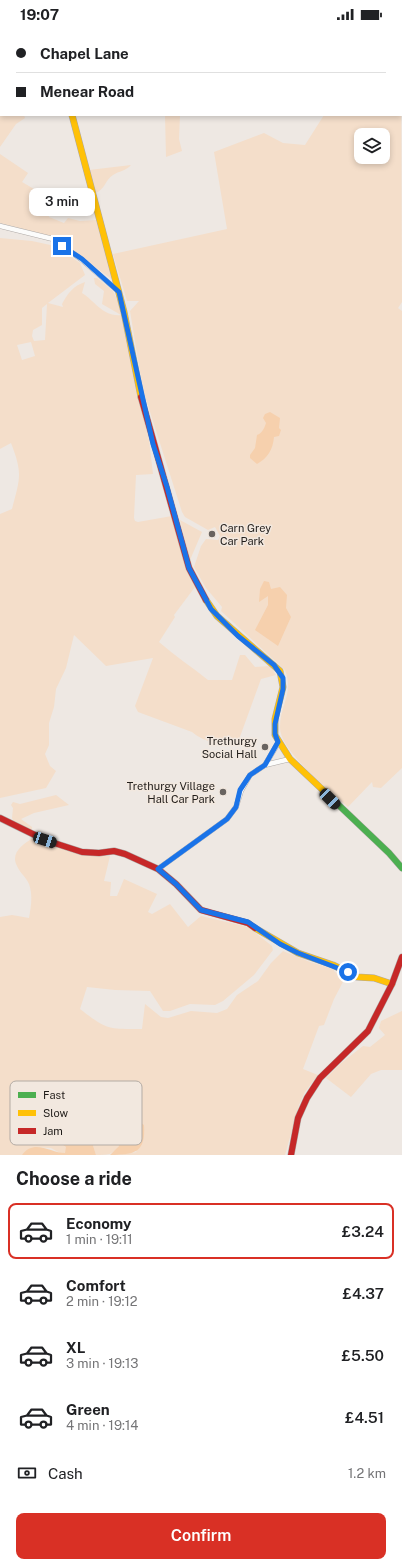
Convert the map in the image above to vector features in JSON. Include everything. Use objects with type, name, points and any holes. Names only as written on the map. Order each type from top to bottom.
[{"type":"street","points":[[72,116],[119,292],[153,444],[167,487],[189,568],[211,609],[238,636],[274,665],[283,678],[283,689],[275,724],[275,734],[278,742],[290,759],[389,853],[402,868]]},
{"type":"street","points":[[0,226],[53,239],[82,259],[119,292]]},
{"type":"street","points":[[265,765],[278,742]]},
{"type":"street","points":[[158,869],[227,819],[236,807],[240,790],[250,775],[265,765],[290,759]]},
{"type":"street","points":[[0,818],[45,840],[82,852],[99,853],[114,851],[125,854],[158,869],[176,884],[201,910],[248,922],[284,946],[308,958],[333,965],[357,977],[374,978],[392,984]]},
{"type":"street","points":[[291,1155],[298,1118],[307,1098],[320,1078],[368,1031],[392,984],[402,957]]},
{"type":"shaded area","points":[[0,116],[24,116],[25,118],[16,124],[0,147]]},
{"type":"shaded area","points":[[165,116],[180,116],[179,139],[182,151],[166,157]]},
{"type":"shaded area","points":[[323,116],[401,116],[402,302],[398,308],[402,311],[402,768],[381,788],[373,787],[372,782],[348,807],[307,770],[296,758],[282,736],[280,727],[288,686],[285,670],[221,611],[222,607],[206,588],[194,567],[201,546],[206,539],[218,540],[220,536],[215,527],[208,530],[185,517],[182,512],[143,390],[130,311],[139,301],[127,301],[113,254],[227,229],[214,152],[264,133],[283,143],[305,145]]},
{"type":"shaded area","points":[[0,154],[28,173],[22,182],[34,189],[47,188],[43,200],[48,205],[47,210],[49,217],[64,223],[68,218],[80,221],[96,220],[113,280],[54,237],[0,223]]},
{"type":"shaded area","points":[[131,165],[127,169],[110,177],[102,189],[96,193],[89,170]]},
{"type":"shaded area","points":[[0,238],[32,241],[55,246],[80,263],[85,275],[48,303],[63,307],[62,304],[71,290],[85,282],[82,293],[109,314],[121,315],[102,304],[104,291],[95,284],[94,278],[97,278],[113,291],[119,304],[133,374],[149,440],[153,474],[136,475],[134,518],[135,521],[138,522],[172,516],[185,567],[195,587],[174,615],[175,617],[159,642],[208,680],[232,680],[240,655],[245,655],[255,667],[270,666],[276,675],[261,679],[237,745],[207,741],[192,732],[138,712],[135,706],[153,658],[106,666],[74,635],[66,668],[56,689],[54,707],[49,723],[49,745],[45,754],[50,766],[56,771],[46,788],[0,798],[0,514],[12,509],[17,490],[19,469],[11,443],[0,449]],"holes":[[[47,304],[45,340],[34,341],[32,336],[33,330],[42,325],[42,308]],[[31,342],[35,356],[22,360],[17,345]]]},
{"type":"shaded area","points":[[270,412],[280,418],[279,428],[281,430],[279,436],[274,437],[269,453],[257,464],[250,458],[250,455],[255,448],[257,435],[264,429],[266,423],[263,418],[265,414]]},
{"type":"shaded area","points":[[180,520],[202,532],[190,560]]},
{"type":"shaded area","points":[[264,581],[269,582],[271,589],[280,587],[287,595],[286,608],[291,617],[278,646],[255,630],[268,605],[268,596],[259,602],[260,589]]},
{"type":"shaded area","points":[[56,795],[69,805],[34,813],[21,819],[32,827],[32,830],[14,823],[12,818],[13,808],[11,805],[13,802],[20,804]]},
{"type":"shaded area","points":[[33,838],[83,855],[110,856],[104,881],[111,882],[110,896],[117,896],[124,879],[157,894],[148,912],[152,914],[170,904],[188,927],[201,916],[248,927],[272,946],[273,950],[254,975],[223,1001],[215,1005],[190,1004],[170,1011],[163,1011],[150,991],[115,990],[87,987],[80,1009],[103,1025],[122,1029],[142,1029],[145,1004],[161,1017],[168,1018],[191,1011],[217,1013],[227,1009],[237,995],[258,981],[271,963],[283,951],[310,962],[334,969],[334,971],[344,980],[334,999],[324,1025],[319,1026],[303,1069],[318,1075],[305,1092],[299,1105],[285,1155],[119,1155],[137,1152],[126,1145],[142,1145],[142,1081],[10,1081],[10,1145],[62,1145],[67,1148],[65,1154],[51,1148],[35,1147],[22,1155],[0,1155],[0,917],[12,915],[29,918],[31,892],[28,882],[15,861],[16,853],[25,843]]},
{"type":"shaded area","points":[[402,1011],[402,1070],[381,1070],[371,1074],[351,1097],[326,1078],[340,1064],[363,1046],[370,1047],[385,1035],[379,1028],[381,1021]]},
{"type":"shaded area","points":[[142,1124],[144,1125],[142,1144]]},
{"type":"shaded area","points":[[63,1145],[93,1145],[96,1155],[22,1155],[27,1150],[37,1147],[65,1153],[66,1147]]},
{"type":"shaded area","points":[[93,1145],[119,1146],[112,1153],[107,1155],[96,1155]]},
{"type":"shaded area","points":[[141,1145],[132,1153],[110,1155],[119,1146]]},
{"type":"traffic: fast","points":[[326,793],[389,853],[402,868]]},
{"type":"traffic: slow","points":[[72,116],[124,312],[141,397]]},
{"type":"traffic: slow","points":[[206,600],[217,616],[280,671],[283,687],[275,719],[275,735],[290,759],[326,793]]},
{"type":"traffic: slow","points":[[255,928],[298,953],[333,965],[357,977],[374,978],[392,984]]},
{"type":"traffic: jam","points":[[141,397],[189,568],[206,600]]},
{"type":"traffic: jam","points":[[0,818],[45,840],[82,852],[99,853],[114,851],[125,854],[158,869],[176,884],[201,910],[248,923],[255,928]]},
{"type":"traffic: jam","points":[[291,1155],[298,1118],[307,1098],[320,1078],[368,1031],[392,984],[402,957]]},
{"type":"place","name":"Carn Grey Car Park","points":[[212,534]]},
{"type":"place","name":"Trethurgy Social Hall","points":[[265,747]]},
{"type":"place","name":"Trethurgy Village Hall Car Park","points":[[223,792]]},
{"type":"route","points":[[62,246],[82,259],[119,292],[141,396],[153,444],[167,487],[184,553],[189,568],[199,588],[211,609],[217,616],[238,636],[280,671],[284,683],[275,724],[275,734],[278,742],[265,765],[250,775],[240,790],[236,807],[227,819],[158,869],[176,884],[201,910],[248,922],[280,944],[308,958],[333,965],[348,972]]}]
